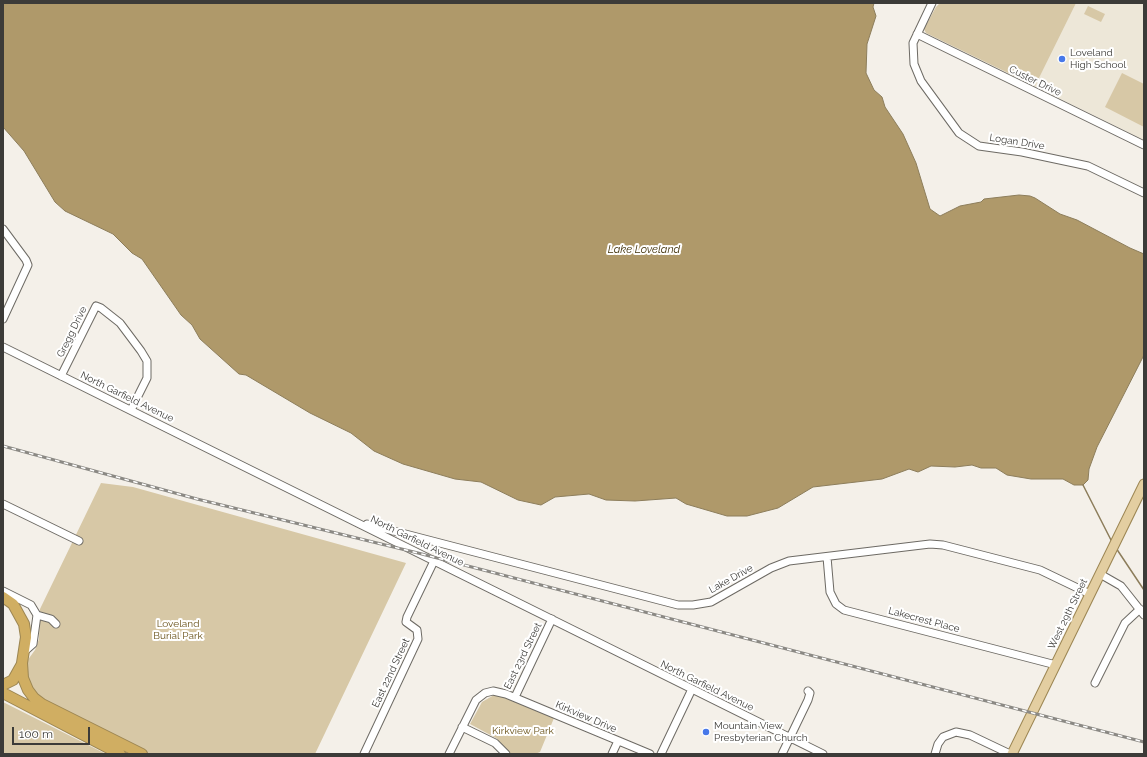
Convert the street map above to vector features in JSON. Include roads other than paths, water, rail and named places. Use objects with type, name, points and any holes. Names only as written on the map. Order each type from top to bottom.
[{"type":"highway","points":[[3,597],[13,604],[21,618],[26,637],[22,663],[23,678],[28,690],[42,704],[142,754]]},
{"type":"highway","points":[[3,685],[13,680],[22,663]]},
{"type":"highway","points":[[3,693],[120,754]]},
{"type":"main road","name":"West 29th Street","points":[[1011,754],[1144,484]]},
{"type":"street","name":"Logan Drive","points":[[932,3],[912,48],[916,73],[957,131],[967,139],[982,147],[1082,164],[1144,193]]},
{"type":"street","name":"Custer Drive","points":[[917,34],[1144,145]]},
{"type":"street","points":[[3,229],[26,260],[28,265],[3,319]]},
{"type":"street","name":"Gregg Drive","points":[[62,376],[96,306],[101,308],[120,323],[147,361],[147,378],[131,410]]},
{"type":"street","name":"North Garfield Avenue","points":[[3,347],[823,754]]},
{"type":"street","points":[[3,504],[79,541]]},
{"type":"street","name":"Lake Drive","points":[[355,521],[678,605],[693,605],[711,602],[784,562],[935,544],[1040,570],[1090,594]]},
{"type":"street","name":"Lakecrest Place","points":[[827,557],[830,592],[836,604],[844,610],[1056,665]]},
{"type":"street","name":"East 22nd Street","points":[[364,754],[418,639],[417,630],[406,622],[406,616],[434,561]]},
{"type":"street","points":[[1095,683],[1122,629],[1142,612],[1121,586],[1100,574]]},
{"type":"street","points":[[3,591],[31,605],[37,615],[33,644],[24,652]]},
{"type":"street","points":[[37,615],[51,619],[56,624]]},
{"type":"street","name":"East 23rd Street","points":[[449,754],[476,700],[485,693],[497,691],[515,697],[552,619]]},
{"type":"street","points":[[661,754],[692,689]]},
{"type":"street","points":[[782,754],[808,700],[810,693],[808,691]]},
{"type":"street","name":"Kirkview Drive","points":[[515,697],[650,754]]},
{"type":"street","points":[[462,727],[495,743],[506,754]]},
{"type":"street","points":[[935,754],[938,744],[943,737],[956,732],[970,735],[1011,754]]},
{"type":"street","points":[[612,754],[618,741]]},
{"type":"water","name":"Lake Loveland","points":[[3,3],[874,3],[873,7],[876,16],[867,44],[866,73],[874,90],[882,97],[885,107],[903,134],[916,163],[930,209],[940,216],[960,206],[981,202],[984,199],[1019,195],[1030,196],[1060,214],[1077,220],[1144,254],[1144,355],[1097,447],[1089,469],[1088,480],[1083,485],[1074,485],[1063,479],[1031,479],[1007,475],[996,468],[981,468],[972,465],[955,467],[931,466],[918,472],[909,469],[882,479],[813,487],[778,508],[747,516],[727,516],[686,504],[676,498],[635,501],[606,500],[589,494],[555,497],[541,505],[518,500],[481,482],[455,479],[403,464],[374,451],[351,433],[310,413],[246,375],[239,374],[200,339],[192,325],[181,315],[142,259],[132,253],[113,234],[65,211],[55,202],[24,151],[3,127]]},
{"type":"waterway","points":[[1083,485],[1112,542]]},
{"type":"waterway","points":[[1116,548],[1144,590]]},
{"type":"railway","points":[[3,446],[197,499],[418,553],[1144,742]]},
{"type":"place","name":"Loveland High School","points":[[1062,59]]},
{"type":"place","name":"Mountain View Presbyterian Church","points":[[706,732]]},
{"type":"park label","name":"Loveland Burial Park","points":[[178,630]]},
{"type":"park label","name":"Kirkview Park","points":[[523,731]]}]
